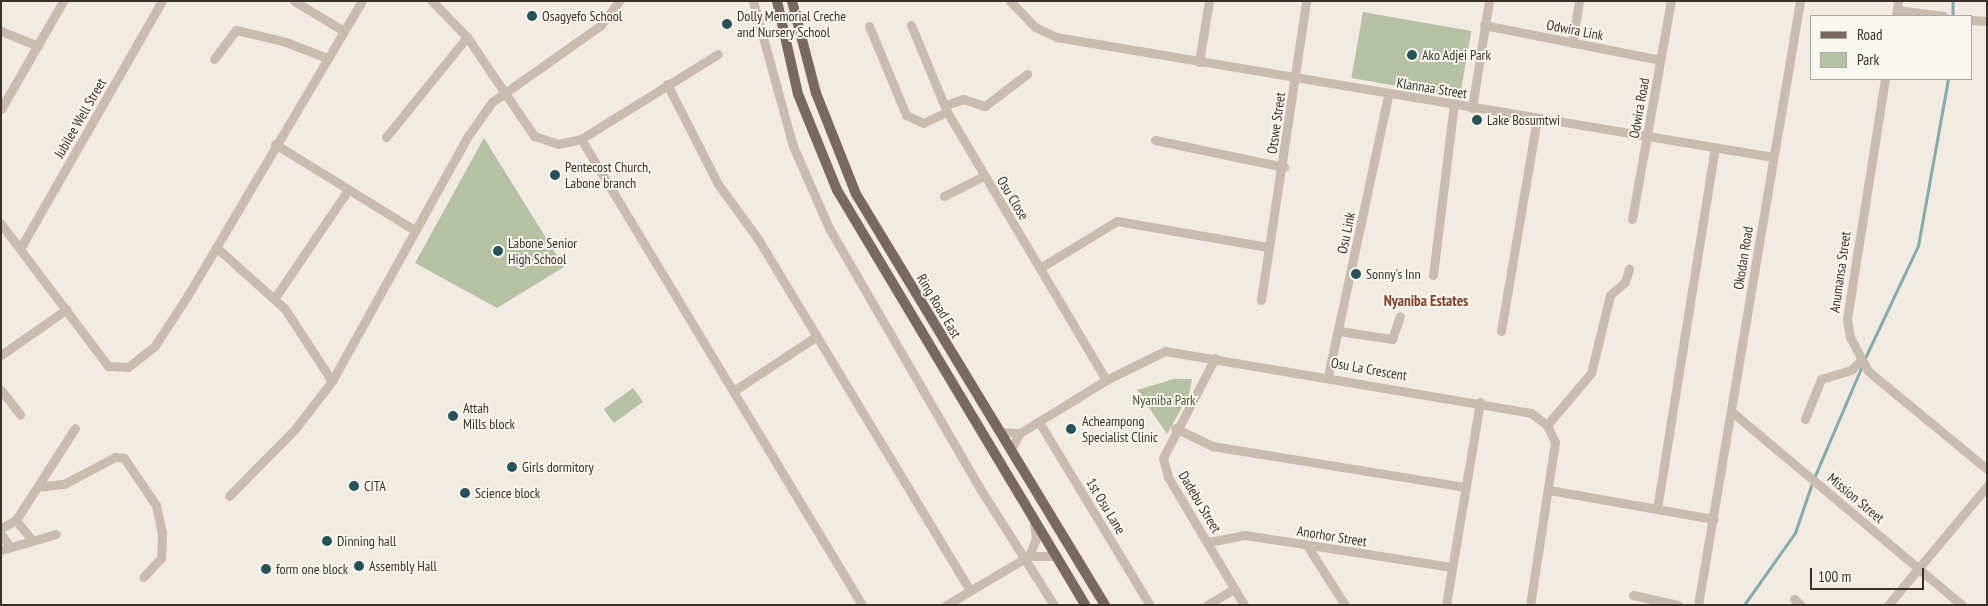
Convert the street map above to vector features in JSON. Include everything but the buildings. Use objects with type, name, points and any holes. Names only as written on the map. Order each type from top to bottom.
[{"type":"main road","points":[[776,1],[808,124],[841,199],[1085,605]]},
{"type":"main road","name":"Ring Road East","points":[[792,1],[803,48],[856,194],[1105,605]]},
{"type":"main road","points":[[788,53],[803,48]]},
{"type":"street","points":[[1,109],[63,1]]},
{"type":"street","name":"Jubilee Well Street","points":[[21,247],[162,1]]},
{"type":"street","points":[[294,1],[344,31]]},
{"type":"street","points":[[1,224],[21,247],[108,366],[128,367],[154,347],[216,247],[275,144],[362,1]]},
{"type":"street","points":[[432,1],[467,37],[503,93],[534,136],[558,144],[581,139],[718,54]]},
{"type":"street","points":[[230,496],[295,429],[332,381],[414,230],[478,120],[503,93],[601,25],[619,1]]},
{"type":"street","points":[[752,1],[793,146],[829,228],[1054,605]]},
{"type":"street","name":"Klannaa Street","points":[[1010,1],[1046,33],[1087,42],[1388,95],[1773,157]]},
{"type":"street","points":[[1198,62],[1209,1]]},
{"type":"street","name":"Otswe Street","points":[[1261,300],[1268,247],[1284,166],[1306,1]]},
{"type":"street","points":[[1472,108],[1489,1]]},
{"type":"street","points":[[1572,43],[1579,1]]},
{"type":"street","name":"Odwira Road","points":[[1632,218],[1671,1]]},
{"type":"street","name":"Okodan Road","points":[[1698,605],[1800,1]]},
{"type":"street","points":[[1897,9],[1937,15]]},
{"type":"street","points":[[1973,20],[1987,21]]},
{"type":"street","name":"Osu Close","points":[[911,25],[946,109],[1106,380]]},
{"type":"street","name":"Odwira Link","points":[[1484,25],[1660,60]]},
{"type":"street","points":[[869,26],[906,115],[923,123],[963,99],[985,106],[1027,74]]},
{"type":"street","points":[[214,59],[236,30],[294,44],[327,58]]},
{"type":"street","points":[[1,31],[38,46]]},
{"type":"street","points":[[386,137],[467,37]]},
{"type":"street","name":"Anumansa Street","points":[[1886,80],[1847,319],[1861,362],[1868,371],[1987,469]]},
{"type":"street","points":[[667,84],[718,184],[817,336],[970,590]]},
{"type":"street","name":"Osu Link","points":[[1328,376],[1340,331],[1388,95]]},
{"type":"street","points":[[1434,275],[1454,105]]},
{"type":"street","points":[[1501,331],[1537,118]]},
{"type":"street","points":[[581,139],[735,390],[862,605]]},
{"type":"street","points":[[1154,140],[1284,166]]},
{"type":"street","points":[[275,144],[414,230]]},
{"type":"street","points":[[1657,508],[1715,148]]},
{"type":"street","points":[[944,196],[984,176]]},
{"type":"street","points":[[274,299],[348,190]]},
{"type":"street","points":[[1040,268],[1117,221],[1268,247]]},
{"type":"street","points":[[216,247],[274,299],[332,381]]},
{"type":"street","points":[[1530,605],[1555,442],[1547,425],[1591,373],[1610,295],[1625,282],[1629,268]]},
{"type":"street","points":[[3,352],[67,309]]},
{"type":"street","points":[[1340,331],[1392,340],[1400,316]]},
{"type":"street","points":[[735,390],[817,336]]},
{"type":"street","name":"Osu La Crescent","points":[[1020,433],[1106,380],[1165,351],[1480,402],[1531,413],[1547,425]]},
{"type":"street","name":"Dadebu Street","points":[[1215,358],[1175,428],[1163,458],[1168,477],[1244,605]]},
{"type":"street","points":[[1805,419],[1821,379],[1852,370],[1861,362]]},
{"type":"street","points":[[1,390],[20,414]]},
{"type":"street","points":[[1446,605],[1480,402]]},
{"type":"street","name":"Mission Street","points":[[1732,412],[1962,605]]},
{"type":"street","name":"1st Osu Lane","points":[[1039,422],[1150,605]]},
{"type":"street","points":[[1,528],[16,520],[75,428]]},
{"type":"street","points":[[1175,428],[1212,446],[1466,487]]},
{"type":"street","points":[[1000,432],[1020,433],[1011,449]]},
{"type":"street","points":[[38,487],[64,484],[115,457],[124,458],[156,505],[162,533],[161,558],[143,577]]},
{"type":"street","points":[[1888,605],[1987,486]]},
{"type":"street","points":[[1549,490],[1714,519]]},
{"type":"street","points":[[16,520],[32,540]]},
{"type":"street","points":[[1026,558],[1036,539],[1034,523]]},
{"type":"street","points":[[1,534],[5,548],[56,534]]},
{"type":"street","name":"Anorhor Street","points":[[1208,542],[1245,536],[1308,547],[1452,567]]},
{"type":"street","points":[[1308,547],[1346,605]]},
{"type":"street","points":[[946,605],[1026,558],[1054,556]]},
{"type":"street","points":[[1207,605],[1234,589]]},
{"type":"street","points":[[1633,595],[1678,605]]},
{"type":"green space","name":"Ako Adjei Park","points":[[1363,12],[1471,31],[1460,97],[1351,78]]},
{"type":"green space","points":[[484,138],[564,267],[497,308],[415,263]]},
{"type":"green space","name":"Nyaniba Park","points":[[1174,379],[1192,379],[1189,395],[1167,434],[1137,390]]},
{"type":"green space","points":[[633,388],[643,402],[614,423],[604,409]]},
{"type":"waterway","points":[[1953,1],[1953,15]]},
{"type":"waterway","points":[[1865,358],[1918,246],[1948,80]]},
{"type":"waterway","points":[[1814,478],[1862,366]]},
{"type":"waterway","points":[[1744,605],[1795,533],[1812,483]]},
{"type":"place","name":"Osagyefo School","points":[[532,16]]},
{"type":"place","name":"Dolly Memorial Creche and Nursery School","points":[[727,24]]},
{"type":"place","name":"Ako Adjei Park","points":[[1412,55]]},
{"type":"place","name":"Lake Bosumtwi","points":[[1477,120]]},
{"type":"place","name":"Pentecost Church, Labone branch","points":[[555,175]]},
{"type":"place","name":"Labone Senior High School","points":[[498,251]]},
{"type":"place","name":"Sonny's Inn","points":[[1356,274]]},
{"type":"place","name":"Attah Mills block","points":[[453,416]]},
{"type":"place","name":"Acheampong Specialist Clinic","points":[[1071,429]]},
{"type":"place","name":"Girls dormitory","points":[[512,467]]},
{"type":"place","name":"CITA","points":[[354,486]]},
{"type":"place","name":"Science block","points":[[465,493]]},
{"type":"place","name":"Dinning hall","points":[[327,541]]},
{"type":"place","name":"Assembly Hall","points":[[359,566]]},
{"type":"place","name":"form one block","points":[[266,569]]},
{"type":"district","name":"Nyaniba Estates","points":[[1426,301]]}]
